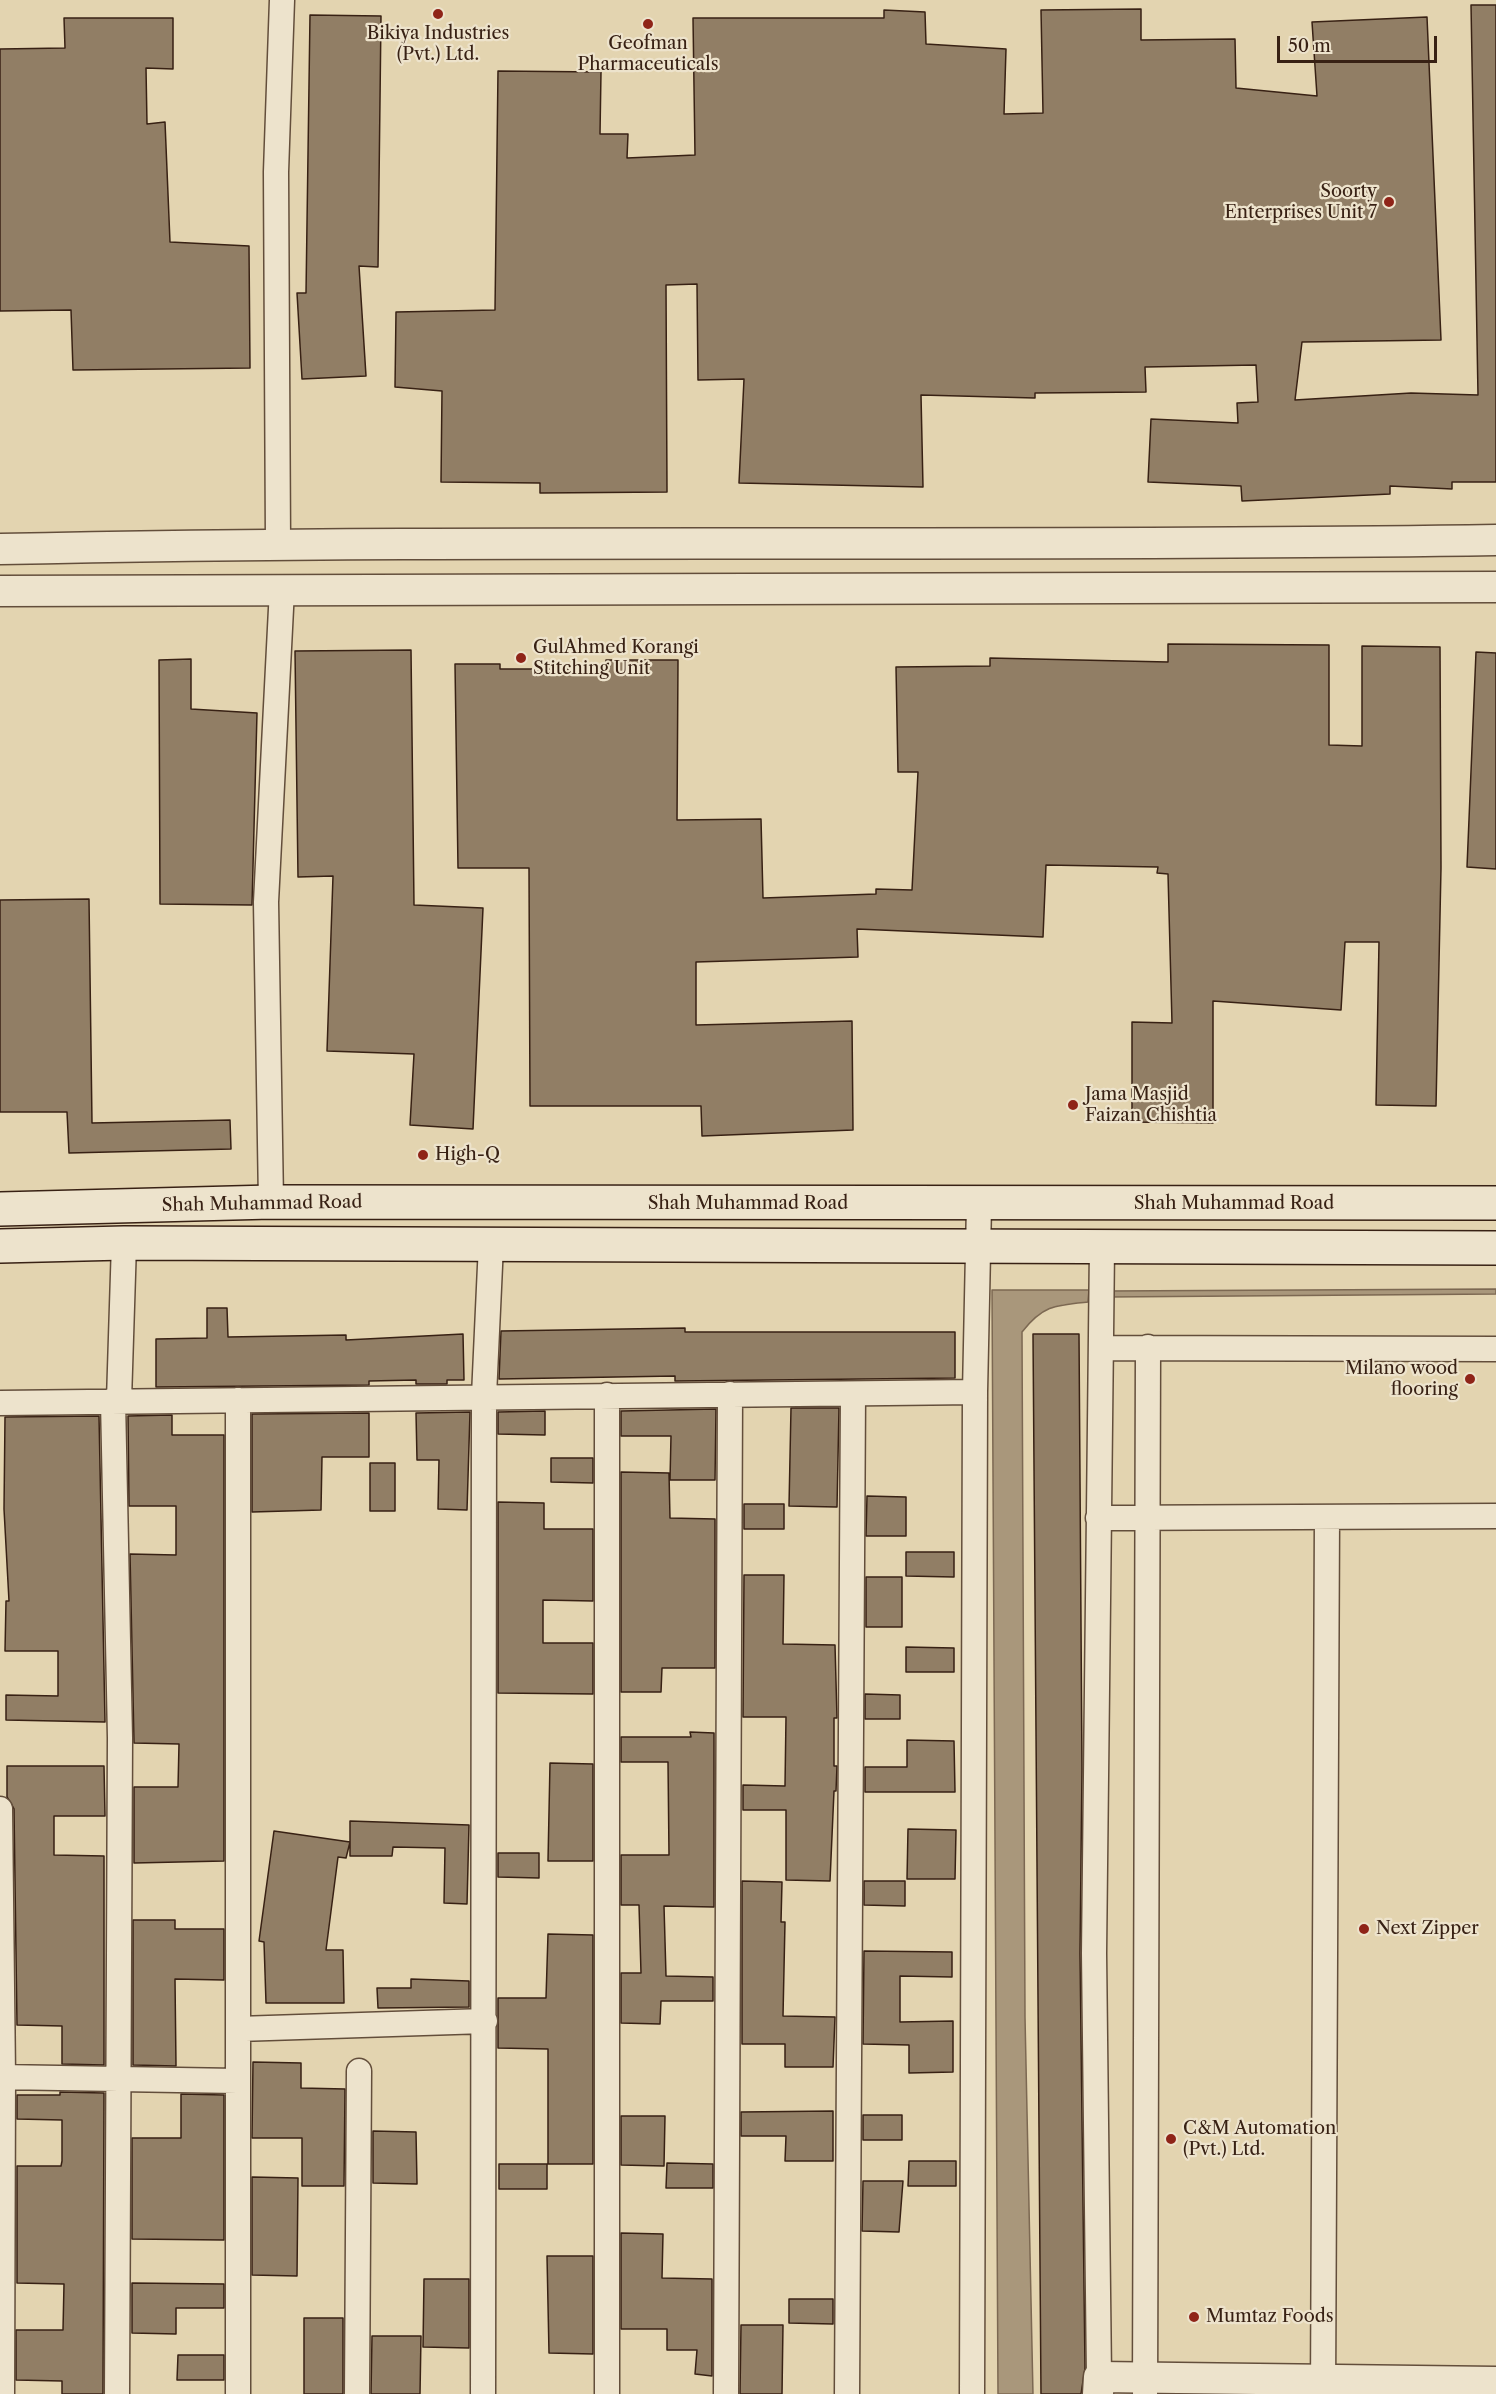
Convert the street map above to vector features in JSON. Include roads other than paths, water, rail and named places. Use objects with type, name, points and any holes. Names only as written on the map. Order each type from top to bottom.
[{"type":"main road","name":"Shah Muhammad Road","points":[[0,1209],[272,1202],[979,1205],[1496,1203]]},
{"type":"main road","name":"Shah Muhammad Road","points":[[0,1246],[124,1243],[978,1248],[1102,1260],[1496,1248]]},
{"type":"street","points":[[278,543],[276,172],[282,0]]},
{"type":"street","points":[[0,549],[278,543],[1229,544],[1496,540]]},
{"type":"street","points":[[240,544],[240,589]]},
{"type":"street","points":[[1229,544],[1230,586]]},
{"type":"street","points":[[0,591],[1496,587]]},
{"type":"street","points":[[272,1202],[266,902],[282,589]]},
{"type":"street","points":[[972,2394],[975,1392],[979,1205]]},
{"type":"street","points":[[117,2394],[120,1738],[116,1400],[124,1243]]},
{"type":"street","points":[[483,2394],[484,1396],[491,1244]]},
{"type":"street","points":[[1102,1260],[1094,1965],[1099,2386],[1323,2387],[1496,2382]]},
{"type":"street","points":[[1145,2387],[1148,1347]]},
{"type":"street","points":[[1102,1348],[1496,1348]]},
{"type":"street","points":[[0,1402],[975,1392]]},
{"type":"street","points":[[607,1395],[607,2394]]},
{"type":"street","points":[[726,2394],[730,1395]]},
{"type":"street","points":[[847,2394],[853,1395]]},
{"type":"street","points":[[238,1400],[238,2394]]},
{"type":"street","points":[[1098,1518],[1496,1516]]},
{"type":"street","points":[[1323,2387],[1327,1517]]},
{"type":"street","points":[[0,1809],[2,2394]]},
{"type":"street","points":[[238,2029],[485,2021]]},
{"type":"street","points":[[357,2394],[359,2071]]},
{"type":"street","points":[[2,2077],[237,2081]]},
{"type":"place","name":"Bikiya Industries (Pvt.) Ltd.","points":[[438,14]]},
{"type":"place","name":"Geofman Pharmaceuticals","points":[[648,24]]},
{"type":"place","name":"Soorty Enterprises Unit 7","points":[[1389,202]]},
{"type":"place","name":"GulAhmed Korangi Stitching Unit","points":[[521,658]]},
{"type":"place","name":"Jama Masjid Faizan Chishtia","points":[[1073,1105]]},
{"type":"place","name":"High-Q","points":[[423,1155]]},
{"type":"place","name":"Milano wood flooring","points":[[1470,1379]]},
{"type":"place","name":"Next Zipper","points":[[1364,1929]]},
{"type":"place","name":"C&M Automation (Pvt.) Ltd.","points":[[1171,2139]]},
{"type":"place","name":"Mumtaz Foods","points":[[1194,2317]]}]
